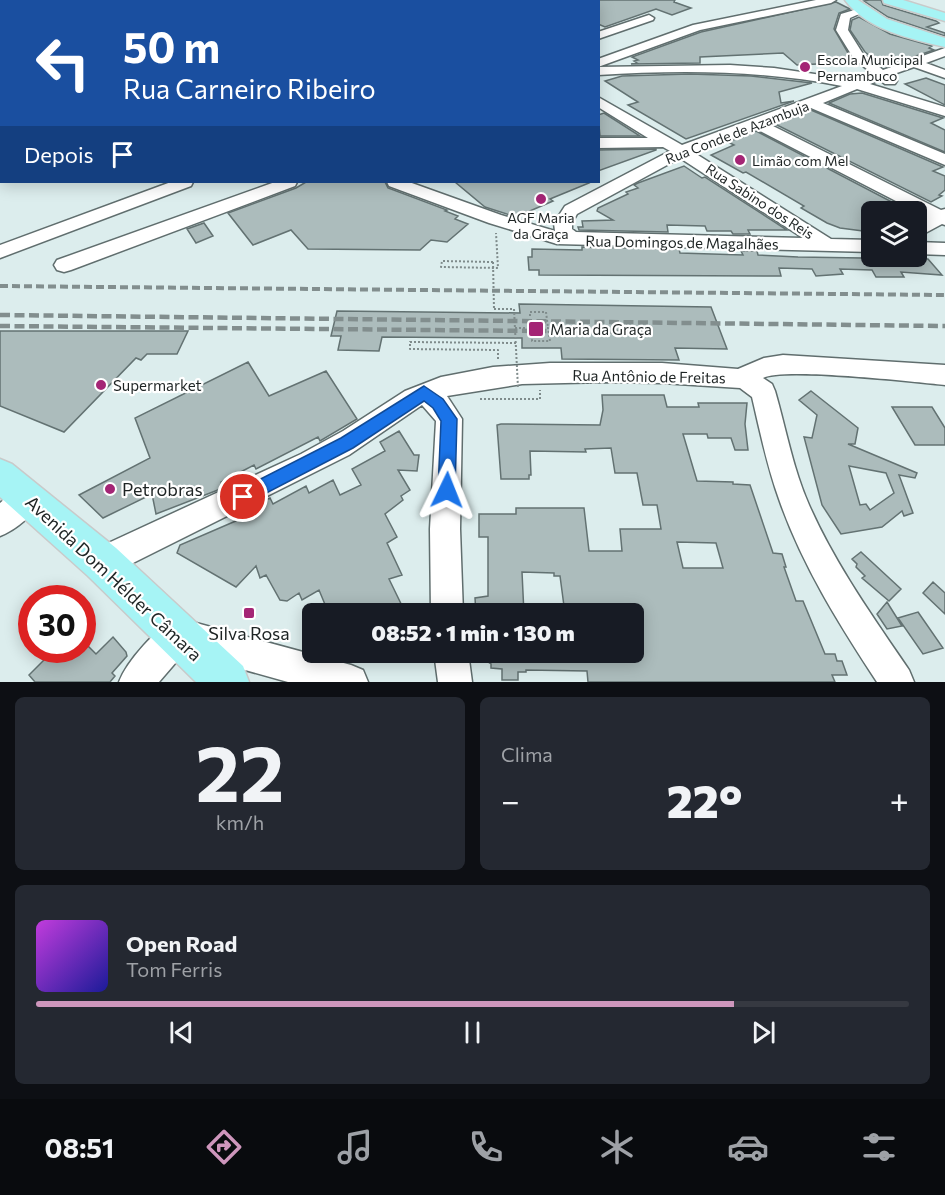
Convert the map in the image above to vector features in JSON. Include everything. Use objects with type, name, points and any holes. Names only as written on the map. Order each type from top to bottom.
[{"type":"main road","points":[[889,0],[945,17]]},
{"type":"main road","points":[[856,5],[885,23],[945,43]]},
{"type":"main road","name":"Avenida Dom Hélder Câmara","points":[[0,475],[102,562],[227,682]]},
{"type":"street","points":[[600,62],[697,27],[831,0]]},
{"type":"street","points":[[856,5],[845,16],[842,30],[858,56],[880,75],[929,105],[945,112]]},
{"type":"street","points":[[600,35],[649,18]]},
{"type":"street","name":"Rua Conde de Azambuja","points":[[574,240],[561,228],[561,222],[571,210],[674,146],[757,124],[945,52]]},
{"type":"street","points":[[914,63],[945,74]]},
{"type":"street","points":[[600,72],[669,67],[737,68],[790,73],[856,86],[929,105]]},
{"type":"street","name":"Rua Sabino dos Reis","points":[[600,103],[674,146],[829,246]]},
{"type":"street","points":[[812,103],[945,160]]},
{"type":"street","points":[[757,124],[943,216]]},
{"type":"street","points":[[600,143],[674,146]]},
{"type":"street","points":[[0,252],[182,183]]},
{"type":"street","points":[[64,265],[286,183]]},
{"type":"street","name":"Rua Domingos de Magalhães","points":[[398,183],[495,219],[542,234],[574,240],[861,246]]},
{"type":"street","points":[[927,225],[943,216]]},
{"type":"street","points":[[927,248],[945,249]]},
{"type":"street","name":"Rua Antônio de Freitas","points":[[102,562],[175,525],[226,505],[287,475],[347,443],[424,393],[440,387],[662,373],[753,384],[760,368],[801,365],[945,375]]},
{"type":"street","points":[[753,384],[799,515],[842,599],[897,682]]},
{"type":"street","points":[[424,393],[438,403],[449,419],[445,529],[447,603]]},
{"type":"street","points":[[0,522],[28,498]]},
{"type":"street","points":[[136,682],[178,635],[351,682]]},
{"type":"street","points":[[452,663],[455,682]]},
{"type":"path","points":[[495,219],[498,268],[441,267],[442,261],[493,262],[494,309],[514,309],[516,343],[508,382]]},
{"type":"path","points":[[530,316],[530,312],[546,312],[550,341],[532,341],[532,336]]},
{"type":"path","points":[[515,328],[548,328]]},
{"type":"path","points":[[508,382],[498,350],[410,349],[410,342],[516,343]]},
{"type":"path","points":[[449,419],[459,406],[474,400],[540,399],[540,388]]},
{"type":"building","points":[[600,0],[675,0],[674,2],[691,8],[672,15],[656,9],[605,27],[600,25]]},
{"type":"building","points":[[881,0],[883,5],[936,21],[939,23],[927,27],[945,33],[945,36],[888,17],[864,1]]},
{"type":"building","points":[[836,2],[850,9],[839,13],[834,29],[851,58],[831,59],[837,63],[797,65],[783,53],[700,57],[700,63],[631,64],[637,63],[634,61],[638,60],[632,57],[701,32]]},
{"type":"building","points":[[859,17],[890,34],[932,46],[929,48],[934,50],[886,66],[881,65],[865,52],[850,30],[852,20]]},
{"type":"building","points":[[690,74],[751,76],[812,83],[779,92],[781,103],[794,101],[686,139],[628,105],[638,102],[605,81],[622,76]]},
{"type":"building","points":[[926,78],[945,85],[945,105],[905,84]]},
{"type":"building","points":[[862,93],[943,118],[931,123],[945,130],[945,152],[829,103],[850,94]]},
{"type":"building","points":[[811,110],[943,167],[933,171],[945,176],[945,190],[939,195],[942,196],[931,202],[775,124]]},
{"type":"building","points":[[604,113],[640,136],[600,136],[600,114]]},
{"type":"building","points":[[756,131],[890,201],[861,201],[861,231],[840,228],[801,208],[804,206],[746,172],[743,173],[711,155],[734,145],[728,142]]},
{"type":"building","points":[[656,149],[600,170],[600,150]]},
{"type":"building","points":[[684,166],[787,230],[748,230],[750,234],[733,234],[731,231],[707,231],[705,226],[667,225],[668,232],[579,230],[578,227],[583,227],[582,221],[613,220],[597,211],[598,208],[638,188],[634,185]]},
{"type":"building","points":[[304,183],[386,183],[388,188],[447,210],[445,211],[458,216],[455,219],[468,224],[447,242],[431,240],[420,250],[308,249],[291,230],[253,245],[228,213]]},
{"type":"building","points":[[456,183],[589,183],[550,199],[553,201],[516,217],[485,207]]},
{"type":"building","points":[[204,223],[213,236],[196,243],[187,229]]},
{"type":"building","points":[[582,247],[679,249],[680,253],[743,255],[741,251],[757,251],[758,255],[861,258],[861,267],[927,267],[928,259],[942,275],[901,272],[904,277],[876,277],[872,270],[840,269],[843,274],[816,276],[812,269],[779,268],[781,276],[539,275],[539,270],[529,270],[528,257],[532,257],[532,249],[582,250]]},
{"type":"building","points":[[519,304],[711,307],[727,349],[675,348],[679,360],[562,359],[561,348],[522,348],[522,338],[382,337],[379,351],[338,350],[341,336],[331,336],[337,311],[520,313]]},
{"type":"building","points":[[0,331],[188,331],[177,354],[147,354],[141,360],[136,358],[64,432],[0,406]]},
{"type":"building","points":[[248,362],[269,396],[326,371],[357,419],[320,441],[318,437],[256,469],[254,465],[221,482],[223,488],[156,514],[152,494],[103,518],[79,495],[150,458],[135,418]]},
{"type":"building","points":[[811,391],[858,428],[855,444],[848,444],[917,473],[915,478],[899,475],[913,513],[904,516],[902,511],[882,527],[841,534],[822,505],[804,437],[812,438],[817,415],[799,400]],"holes":[[[849,466],[886,473],[894,493],[870,510],[866,504],[860,505]]]},
{"type":"building","points":[[602,395],[664,395],[667,407],[699,407],[698,403],[747,403],[745,424],[748,450],[735,450],[731,438],[708,438],[707,434],[683,434],[697,481],[750,485],[773,553],[782,554],[796,601],[803,601],[825,654],[835,654],[837,661],[842,661],[847,675],[832,675],[835,682],[588,682],[587,671],[526,670],[526,672],[518,672],[518,680],[502,680],[502,669],[491,668],[490,663],[644,663],[644,603],[564,603],[560,576],[554,576],[554,573],[522,572],[523,603],[475,603],[475,598],[488,596],[488,537],[479,537],[479,514],[516,514],[516,508],[584,508],[589,551],[622,551],[620,529],[661,529],[657,505],[643,505],[637,473],[615,473],[611,448],[585,449],[586,452],[530,451],[531,475],[529,479],[501,479],[497,425],[600,425],[603,410]],"holes":[[[677,542],[716,543],[723,568],[683,568]]]},
{"type":"building","points":[[892,407],[932,407],[945,428],[945,445],[915,445]]},
{"type":"building","points":[[399,431],[414,455],[419,455],[417,471],[398,470],[410,490],[401,496],[403,500],[385,514],[397,537],[387,543],[402,575],[389,579],[401,603],[324,603],[319,590],[302,600],[299,593],[287,601],[280,600],[266,575],[260,578],[256,566],[236,587],[177,553],[180,545],[238,520],[236,514],[270,498],[273,504],[306,486],[309,493],[333,480],[340,495],[361,485],[352,469],[385,451],[380,442]]},
{"type":"building","points":[[861,552],[901,589],[889,601],[862,578],[865,576],[852,559]]},
{"type":"building","points":[[933,582],[945,593],[945,614],[923,593]]},
{"type":"building","points":[[887,602],[902,626],[887,629],[877,614]]},
{"type":"building","points":[[918,612],[943,648],[923,654],[898,618]]},
{"type":"building","points":[[113,637],[126,652],[127,656],[112,673],[115,676],[110,682],[35,682],[29,675],[41,663],[96,663],[96,654]]},
{"type":"railway","points":[[0,286],[945,295]]},
{"type":"railway","points":[[0,315],[945,326]]},
{"type":"railway","points":[[0,326],[645,332]]},
{"type":"place","name":"Escola Municipal Pernambuco","points":[[805,67]]},
{"type":"place","name":"Limão com Mel","points":[[740,160]]},
{"type":"place","name":"AGF Maria da Graça","points":[[541,199]]},
{"type":"place","name":"Maria da Graça","points":[[536,329]]},
{"type":"place","name":"Supermarket","points":[[101,385]]},
{"type":"place","name":"Petrobras","points":[[110,489]]},
{"type":"place","name":"Silva Rosa","points":[[249,613]]},
{"type":"route","points":[[243,497],[347,443],[424,393],[443,408],[449,419],[447,490]]}]
